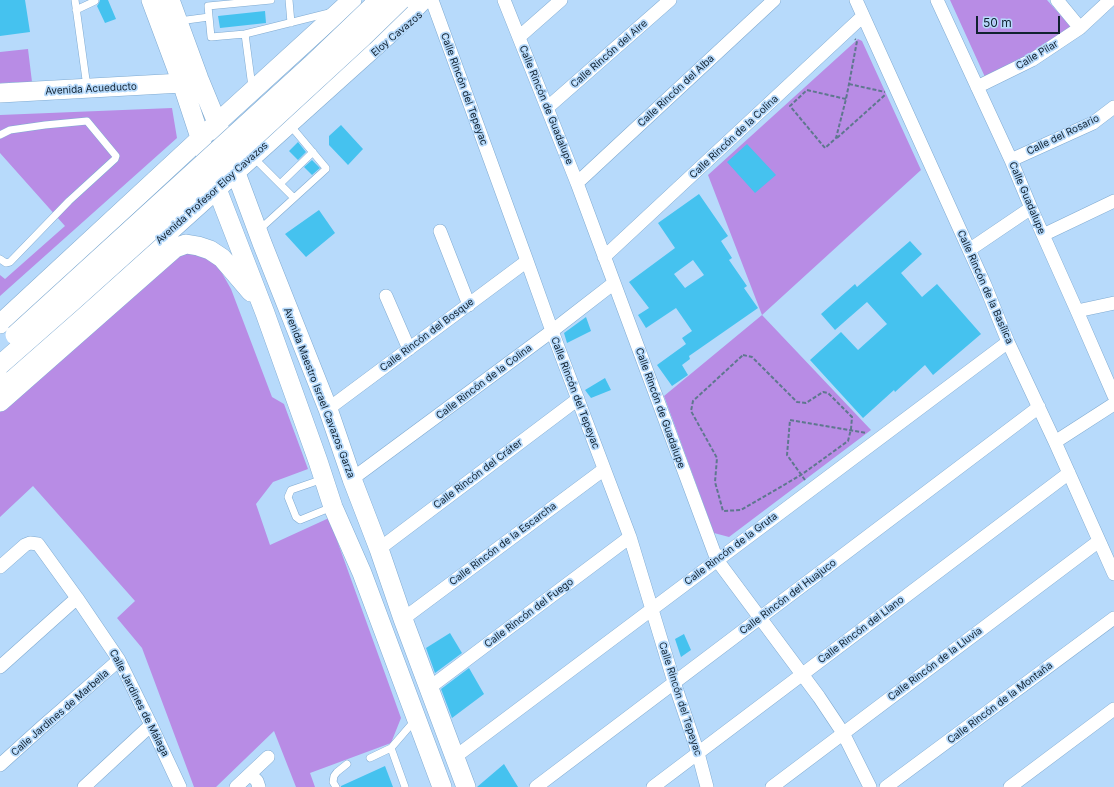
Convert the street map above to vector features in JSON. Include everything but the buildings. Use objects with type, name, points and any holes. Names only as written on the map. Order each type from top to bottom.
[{"type":"main road","points":[[151,0],[182,83],[217,189],[265,313],[333,507],[362,573],[442,787]]},
{"type":"main road","name":"Avenida Maestro Israel Cavazos Garza","points":[[170,0],[257,231],[328,409],[352,480],[379,549],[403,619],[466,787]]},
{"type":"main road","points":[[0,349],[305,70],[379,0]]},
{"type":"main road","name":"Avenida Profesor Eloy Cavazos","points":[[0,365],[212,176],[401,0]]},
{"type":"main road","name":"Avenida Profesor Eloy Cavazos","points":[[0,384],[398,26],[431,1]]},
{"type":"main road","points":[[0,324],[7,314],[131,203],[346,5]]},
{"type":"main road","points":[[318,32],[311,52],[313,60],[318,67],[330,74],[352,68]]},
{"type":"main road","points":[[287,60],[302,64],[315,76],[317,87],[315,101]]},
{"type":"main road","name":"Avenida Acueducto","points":[[0,93],[182,83]]},
{"type":"main road","points":[[131,203],[128,213],[129,224],[134,233],[143,238],[153,240],[163,237]]},
{"type":"main road","points":[[94,236],[106,237],[116,243],[122,253],[123,265],[119,276]]},
{"type":"main road","points":[[0,402],[175,248],[186,244],[210,250],[222,258],[242,280],[265,313]]},
{"type":"main road","points":[[318,461],[326,466],[333,475],[354,527],[361,538],[379,549]]},
{"type":"main road","points":[[362,573],[373,576],[385,602],[403,619]]},
{"type":"street","name":"Calle Rincón de Guadalupe","points":[[504,0],[577,183],[717,560],[803,674],[843,733],[870,787]]},
{"type":"street","points":[[519,37],[561,0]]},
{"type":"street","name":"Calle Rincón del Aire","points":[[547,108],[670,0]]},
{"type":"street","name":"Calle Rincón del Alba","points":[[577,183],[774,0]]},
{"type":"street","name":"Calle Rincón de la Basílica","points":[[856,0],[985,285],[1008,342],[1114,574]]},
{"type":"street","name":"Calle Guadalupe","points":[[937,0],[1011,160],[1030,208],[1111,382],[1114,396]]},
{"type":"street","points":[[1057,0],[1080,28]]},
{"type":"street","name":"Calle Pilar","points":[[977,87],[1032,60],[1080,28],[1110,0]]},
{"type":"street","name":"Calle Rincón del Tepeyac","points":[[431,1],[603,470],[630,537],[674,682],[698,753],[707,787]]},
{"type":"street","name":"Calle Rincón de la Colina","points":[[604,257],[863,16]]},
{"type":"street","name":"Calle del Rosario","points":[[1011,160],[1093,123],[1114,107]]},
{"type":"street","points":[[1043,236],[1114,201]]},
{"type":"street","points":[[969,250],[1030,208]]},
{"type":"street","points":[[440,231],[468,305]]},
{"type":"street","name":"Calle Rincón del Bosque","points":[[328,409],[527,261]]},
{"type":"street","name":"Calle Rincón de la Colina","points":[[352,480],[614,283]]},
{"type":"street","points":[[386,296],[409,349]]},
{"type":"street","points":[[1078,311],[1114,303]]},
{"type":"street","name":"Calle Rincón de la Gruta","points":[[454,757],[1008,342]]},
{"type":"street","name":"Calle Rincón del Cráter","points":[[379,549],[578,399]]},
{"type":"street","points":[[1055,442],[1114,404]]},
{"type":"street","name":"Calle Rincón del Huajuco","points":[[536,787],[674,682],[761,619],[1039,407]]},
{"type":"street","name":"Calle Rincón de la Escarcha","points":[[403,619],[603,470]]},
{"type":"street","name":"Calle Rincón del Llano","points":[[653,787],[1069,473]]},
{"type":"street","name":"Calle Rincón del Fuego","points":[[429,688],[630,537]]},
{"type":"street","name":"Calle Rincón de la Lluvia","points":[[772,787],[1099,541]]},
{"type":"street","name":"Calle Jardines de Málaga","points":[[0,568],[24,545],[30,543],[38,544],[120,660],[180,787]]},
{"type":"street","points":[[0,668],[77,598]]},
{"type":"street","name":"Calle Rincón de la Montaña","points":[[886,787],[1114,618]]},
{"type":"street","name":"Calle Jardines de Marbella","points":[[0,765],[42,726],[120,660]]},
{"type":"street","points":[[1010,787],[1114,709]]},
{"type":"street","points":[[84,787],[151,725]]},
{"type":"street","points":[[236,787],[268,757]]},
{"type":"street","points":[[250,774],[257,781],[259,787]]},
{"type":"lane","points":[[75,0],[87,89]]},
{"type":"lane","points":[[271,0],[208,6],[211,37],[245,34],[291,23],[346,5]]},
{"type":"lane","points":[[289,0],[291,23]]},
{"type":"lane","points":[[76,10],[95,1]]},
{"type":"lane","points":[[178,21],[209,17]]},
{"type":"lane","points":[[245,34],[253,91]]},
{"type":"lane","points":[[0,135],[10,130],[86,121],[116,156],[115,159],[69,201],[10,262],[6,263],[0,259]]},
{"type":"lane","points":[[257,231],[326,169],[289,124]]},
{"type":"lane","points":[[280,184],[313,152]]},
{"type":"lane","points":[[253,156],[294,198]]},
{"type":"lane","points":[[323,479],[292,490],[288,497],[296,517],[300,520],[333,507]]},
{"type":"lane","points":[[370,758],[391,748],[416,719]]},
{"type":"lane","points":[[391,748],[405,787]]},
{"type":"lane","points":[[336,787],[333,782],[334,776],[347,764]]},
{"type":"path","points":[[836,138],[846,99],[857,41],[848,30]]},
{"type":"path","points":[[846,99],[807,90],[790,106],[825,148],[888,93],[849,84]]},
{"type":"path","points":[[743,355],[752,357],[797,402],[806,403],[823,392],[828,393],[852,417],[848,441],[802,475],[740,510],[723,511],[715,482],[717,458],[691,411],[693,401],[743,355]]},
{"type":"path","points":[[812,489],[787,455],[790,420],[851,429],[872,434],[876,441]]},
{"type":"shaded area","points":[[950,0],[1047,0],[1071,27],[1049,44],[985,77]]},
{"type":"shaded area","points":[[858,39],[862,41],[921,170],[762,315],[708,175]]},
{"type":"shaded area","points":[[28,49],[32,82],[0,83],[0,52]]},
{"type":"shaded area","points":[[172,108],[177,138],[0,296],[0,275],[5,279],[65,226],[0,153],[0,115]]},
{"type":"shaded area","points":[[187,252],[204,255],[218,266],[231,289],[272,397],[284,404],[308,469],[273,482],[256,504],[270,545],[329,518],[401,718],[391,743],[310,773],[315,787],[296,787],[274,731],[216,787],[194,787],[142,648],[117,618],[135,601],[33,486],[0,517],[0,412],[177,254]]},
{"type":"shaded area","points":[[762,315],[871,430],[729,537],[714,533],[664,396]]}]
